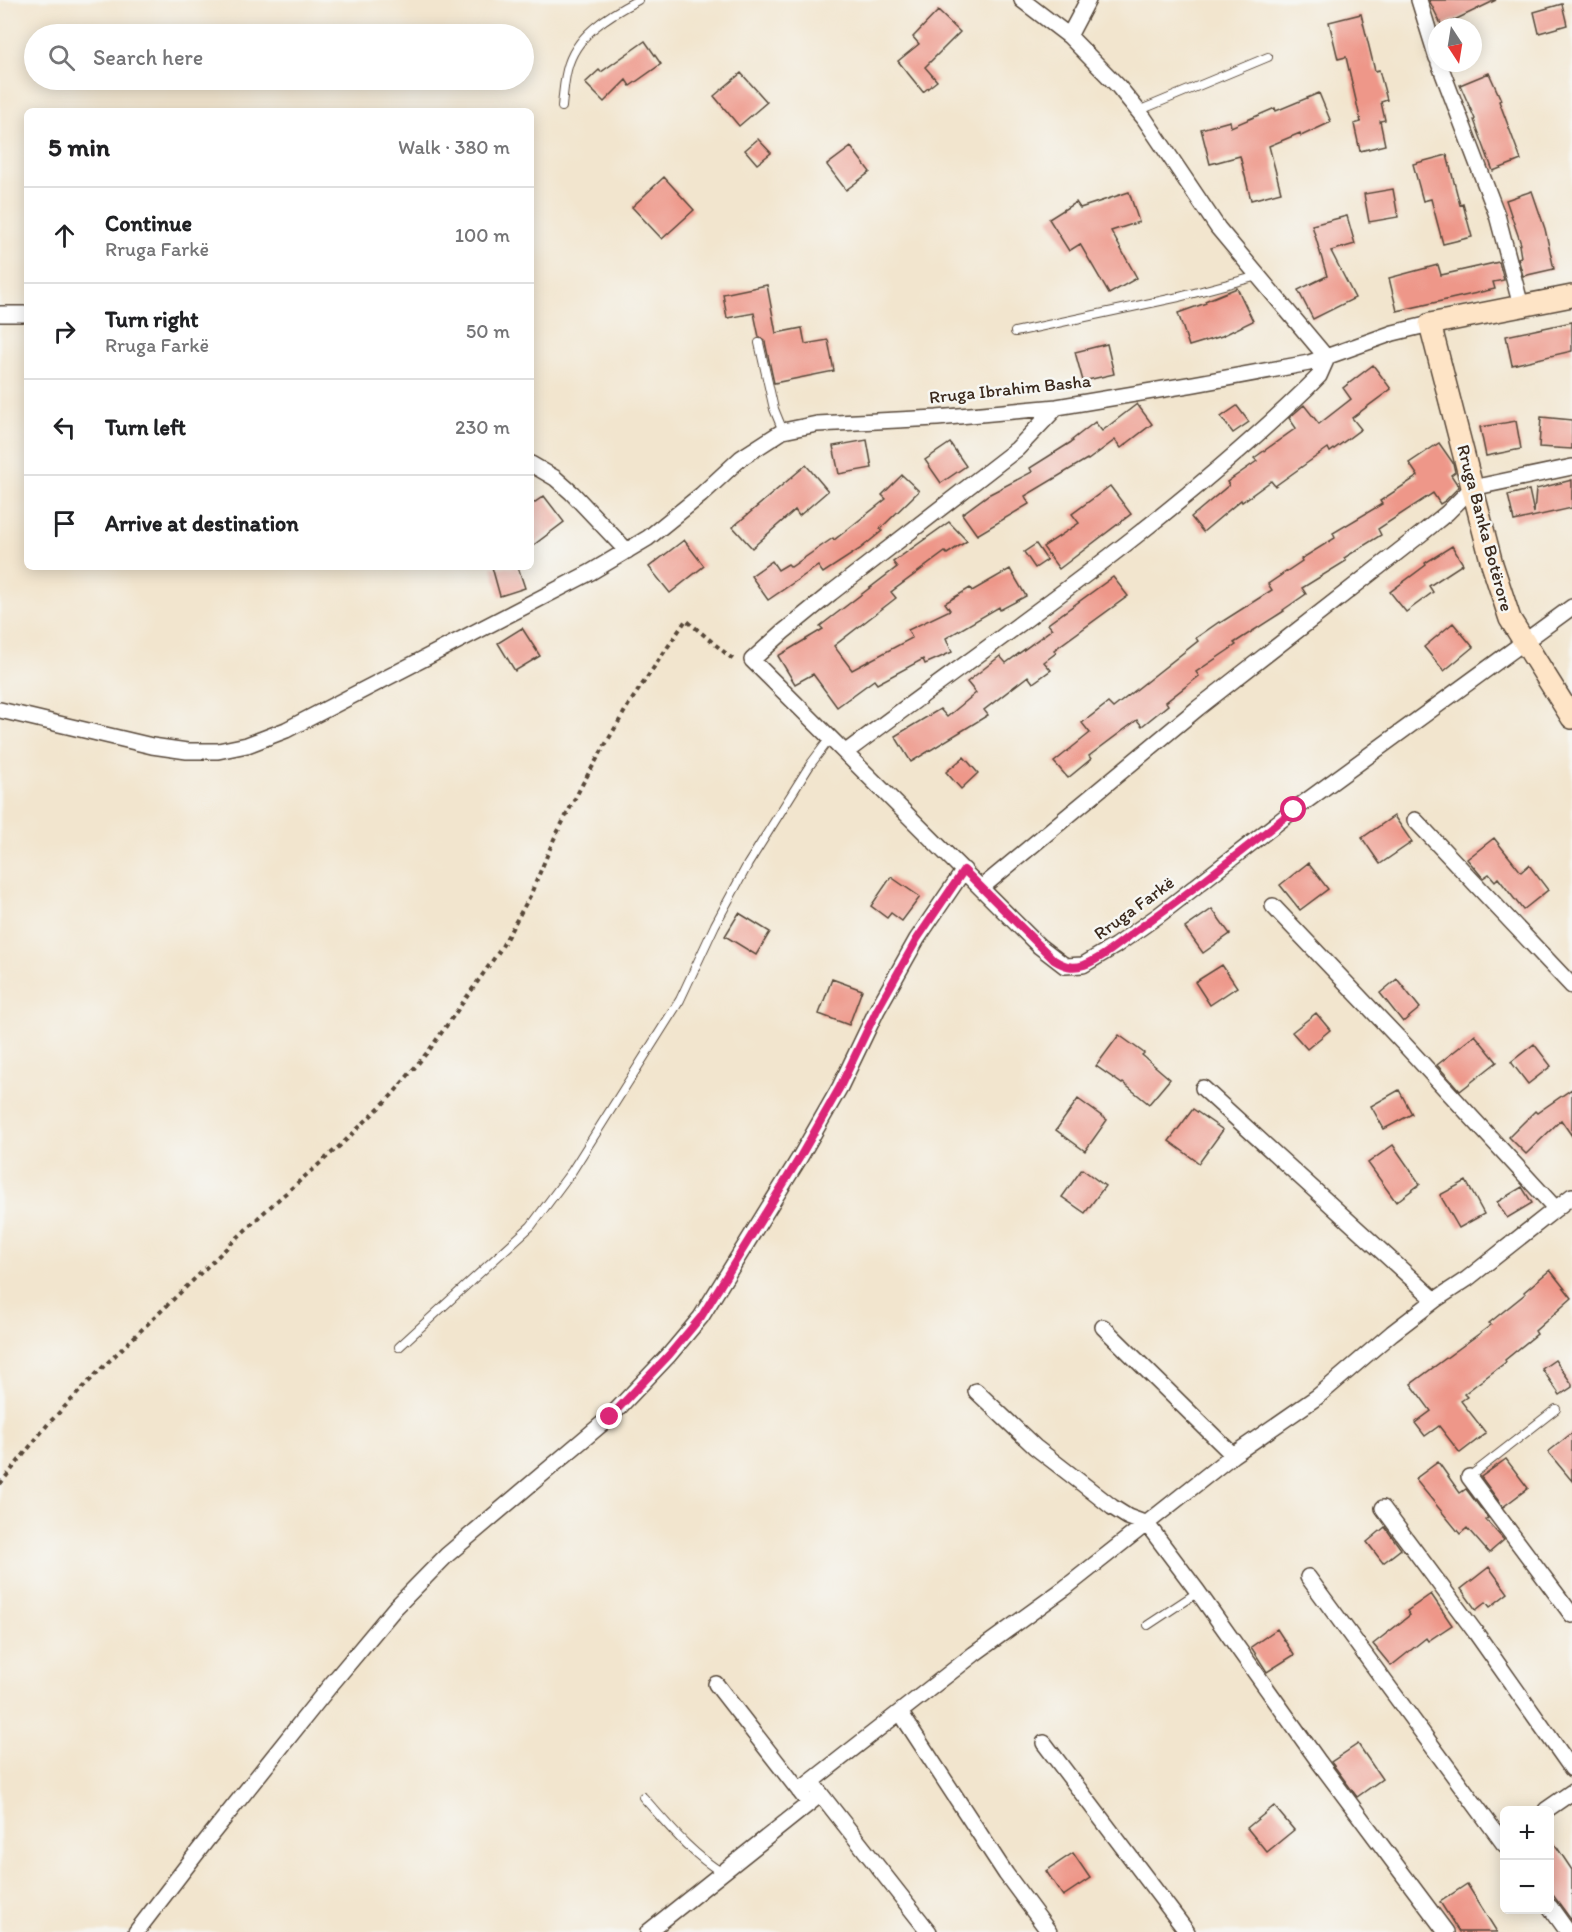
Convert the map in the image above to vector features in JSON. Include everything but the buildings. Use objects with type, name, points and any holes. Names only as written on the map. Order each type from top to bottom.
[{"type":"street","points":[[846,752],[1097,567],[1217,470],[1319,376],[1327,358],[1218,228],[1138,111],[1118,86],[1069,36],[1022,0]]},
{"type":"street","points":[[1069,36],[1088,0]]},
{"type":"street","points":[[1419,0],[1428,29]]},
{"type":"street","points":[[1442,72],[1497,215],[1521,306]]},
{"type":"street","points":[[1430,324],[1572,296]]},
{"type":"street","points":[[0,314],[24,314]]},
{"type":"street","name":"Rruga Ibrahim Basha","points":[[0,710],[152,746],[187,752],[218,751],[247,745],[286,730],[591,572],[670,522],[741,458],[783,431],[817,424],[937,418],[1056,407],[1309,363],[1393,333],[1430,324]]},
{"type":"street","name":"Rruga Banka Botërore","points":[[1430,324],[1500,593],[1510,620],[1572,718]]},
{"type":"street","points":[[752,660],[831,593],[1017,448],[1056,407]]},
{"type":"street","points":[[534,466],[564,485],[627,550]]},
{"type":"street","points":[[981,888],[1198,708],[1421,534],[1472,488],[1572,467]]},
{"type":"street","name":"Rruga Farkë","points":[[752,660],[1054,960],[1065,966],[1083,965],[1159,915],[1294,810],[1572,607]]},
{"type":"street","points":[[1414,820],[1572,986]]},
{"type":"street","points":[[136,1932],[286,1741],[395,1608],[447,1555],[610,1417],[669,1355],[701,1317],[800,1157],[840,1087],[877,1010],[917,939],[964,870]]},
{"type":"street","points":[[1273,906],[1405,1044],[1556,1209]]},
{"type":"street","points":[[1203,1088],[1436,1300]]},
{"type":"street","points":[[805,1786],[1147,1524],[1233,1455],[1317,1397],[1392,1333],[1467,1279],[1572,1196]]},
{"type":"street","points":[[1103,1327],[1233,1455]]},
{"type":"street","points":[[976,1391],[1035,1447],[1103,1500],[1128,1517],[1147,1524],[1319,1762],[1446,1932]]},
{"type":"street","points":[[1468,1477],[1572,1615]]},
{"type":"street","points":[[1383,1508],[1476,1632],[1572,1769]]},
{"type":"street","points":[[1308,1577],[1500,1836]]},
{"type":"street","points":[[716,1684],[929,1932]]},
{"type":"street","points":[[900,1712],[1006,1874],[1049,1932]]},
{"type":"street","points":[[1044,1743],[1187,1932]]},
{"type":"street","points":[[1552,1806],[1572,1792]]},
{"type":"street","points":[[648,1932],[815,1799]]},
{"type":"street","points":[[1554,1913],[1568,1932]]},
{"type":"lane","points":[[562,107],[567,69],[575,50],[593,29],[618,10],[638,0]]},
{"type":"lane","points":[[1138,111],[1268,57]]},
{"type":"lane","points":[[1015,332],[1179,297],[1258,276]]},
{"type":"lane","points":[[759,343],[774,409],[783,431]]},
{"type":"lane","points":[[399,1347],[531,1226],[572,1171],[680,1000],[715,925],[748,864],[810,765],[831,737]]},
{"type":"lane","points":[[1468,1477],[1556,1409]]},
{"type":"lane","points":[[1148,1625],[1198,1592]]},
{"type":"lane","points":[[643,1797],[704,1862],[723,1873]]},
{"type":"path","points":[[0,1484],[48,1424],[103,1367],[262,1214],[343,1143],[392,1095],[430,1049],[500,950],[530,896],[554,839],[584,783],[629,704],[686,620],[738,663],[743,664],[752,660]]},
{"type":"route","points":[[610,1417],[669,1355],[701,1317],[729,1274],[840,1087],[877,1010],[917,939],[964,870],[1054,960],[1065,966],[1074,967],[1095,959],[1159,915],[1294,810]]}]
